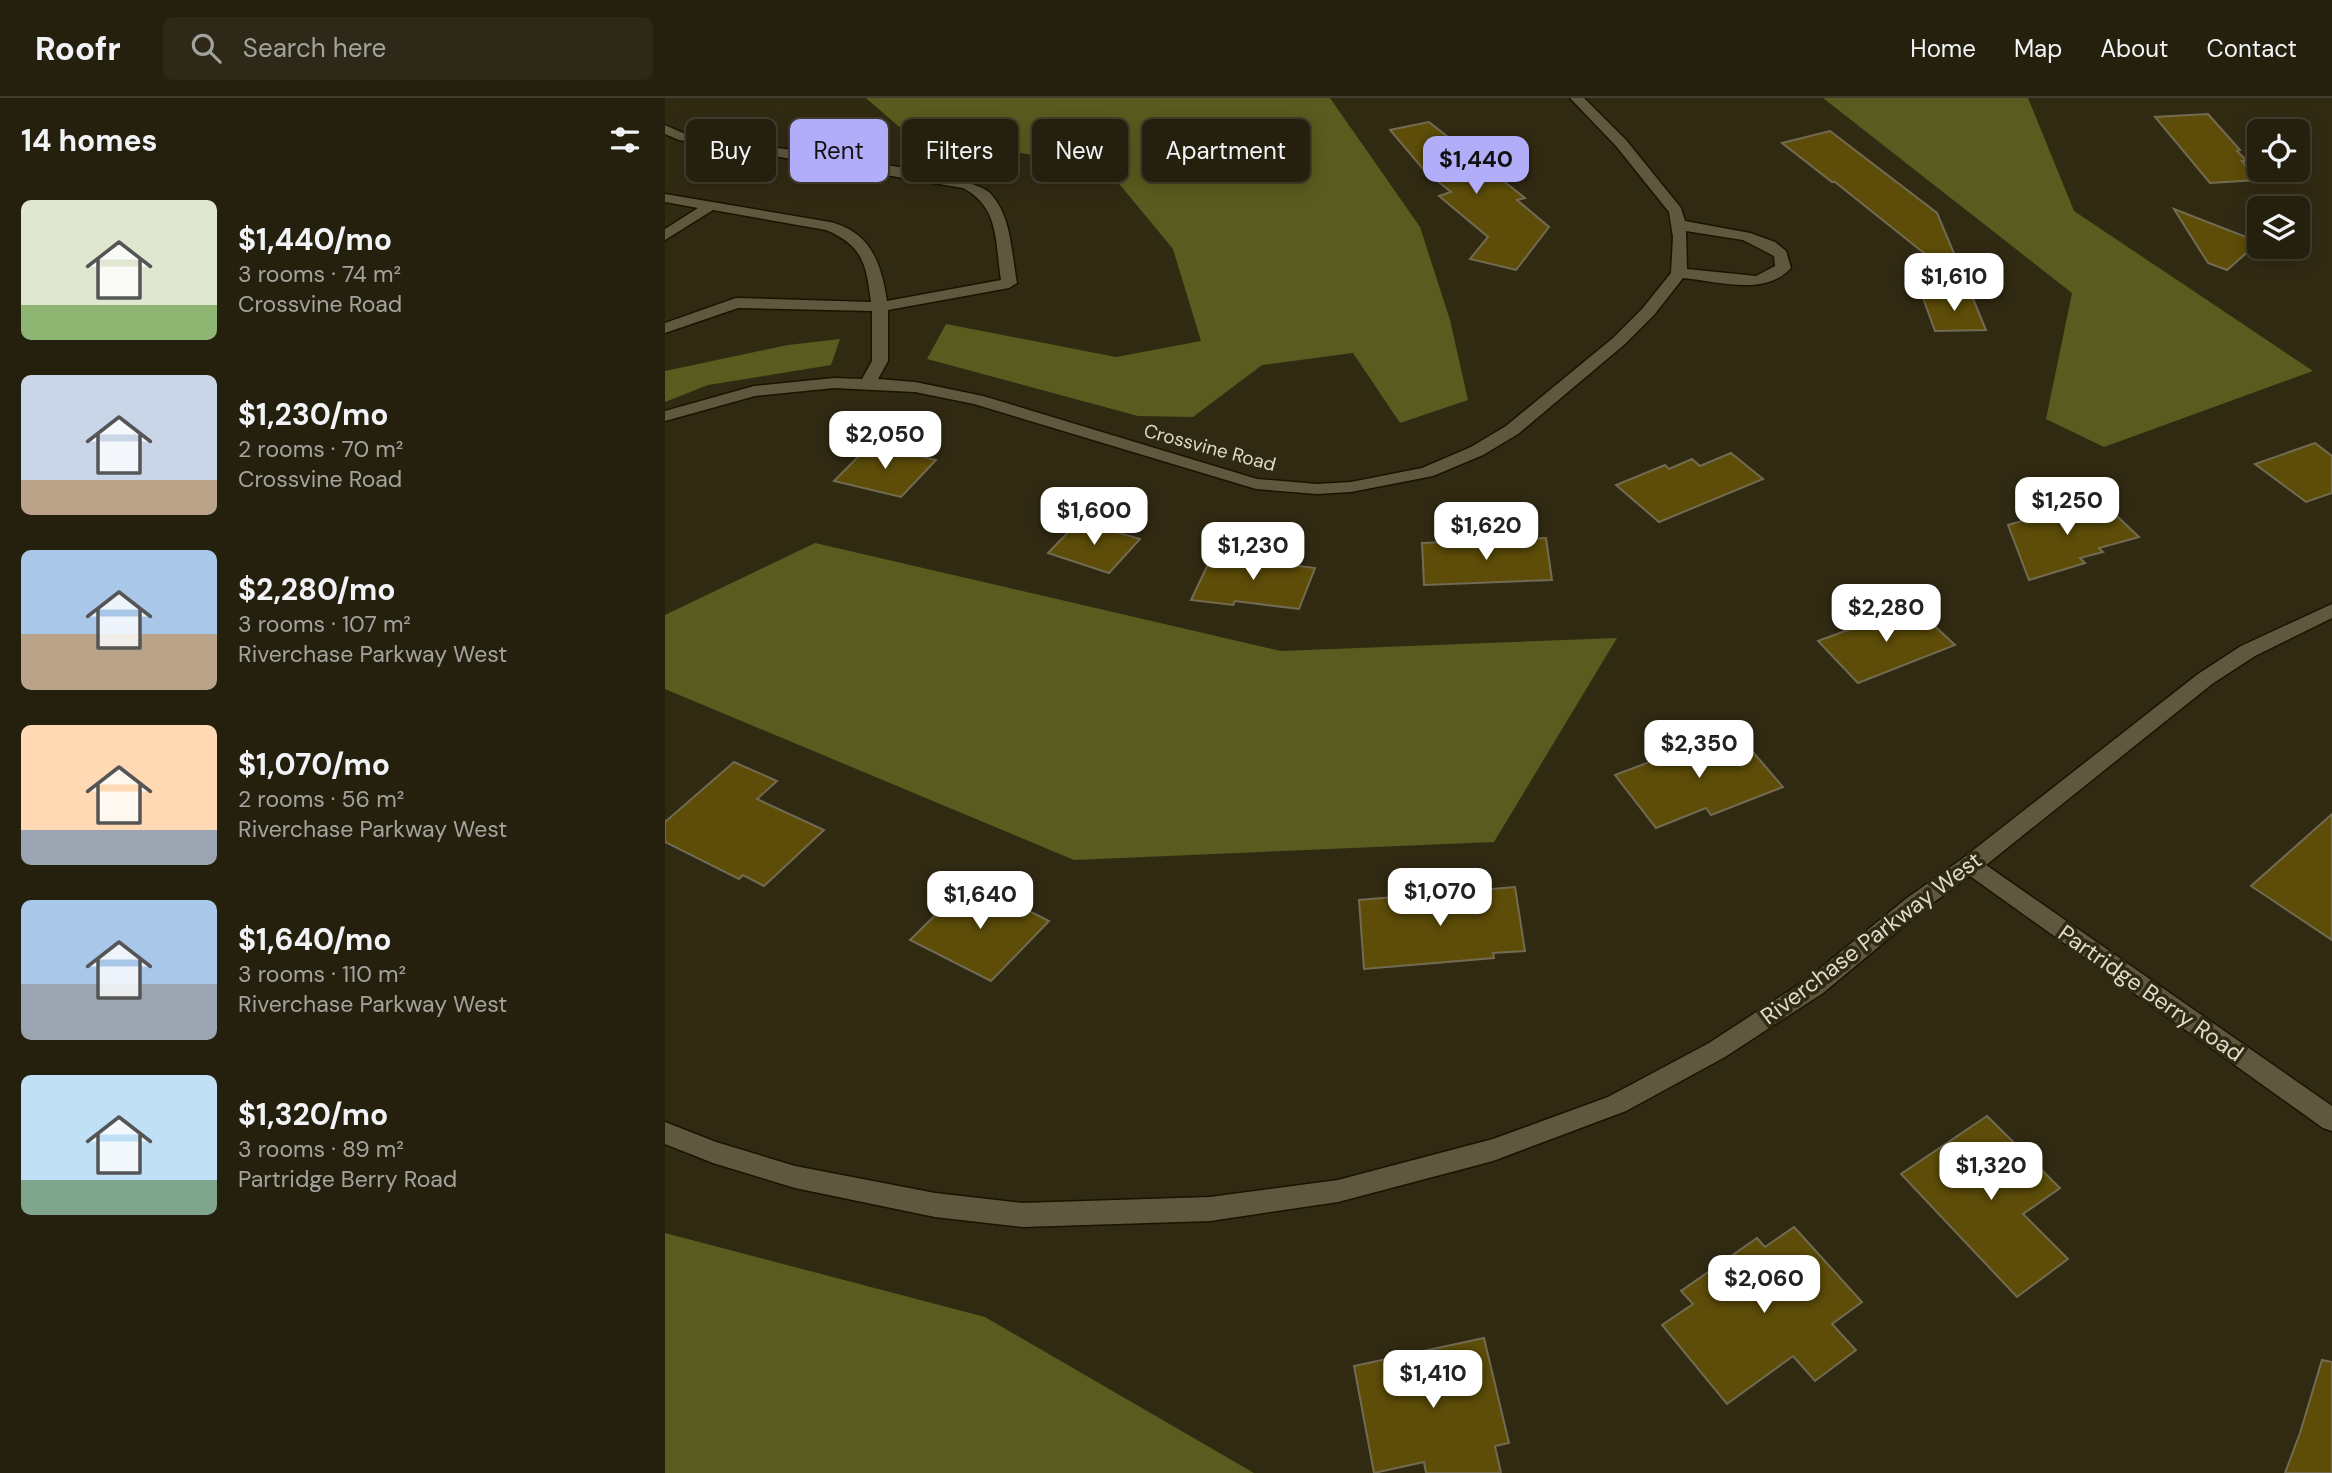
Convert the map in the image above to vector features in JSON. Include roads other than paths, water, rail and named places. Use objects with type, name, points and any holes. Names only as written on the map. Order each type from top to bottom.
[{"type":"street","points":[[1577,98],[1621,143],[1642,172],[1677,211],[1679,273],[1756,281],[1766,279],[1783,268],[1781,254],[1757,237],[1696,230],[1678,224]]},
{"type":"street","points":[[665,129],[679,136],[713,143],[967,185],[983,193],[998,214],[1009,283],[880,307],[736,303],[665,328]]},
{"type":"street","points":[[665,198],[830,226],[848,232],[862,242],[873,262],[880,307],[880,361],[868,383]]},
{"type":"street","points":[[665,236],[711,206]]},
{"type":"street","name":"Crossvine Road","points":[[665,416],[754,391],[834,383],[915,387],[977,400],[1256,484],[1317,489],[1351,486],[1427,472],[1477,451],[1512,430],[1619,341],[1648,312],[1679,273]]},
{"type":"street","name":"Riverchase Parkway West","points":[[665,1133],[713,1152],[795,1177],[935,1205],[1023,1215],[1210,1209],[1338,1191],[1493,1150],[1617,1104],[1717,1050],[1815,986],[1915,904],[1970,865],[2206,679],[2248,651],[2332,610]]},
{"type":"street","name":"Partridge Berry Road","points":[[1970,865],[2332,1120]]}]
